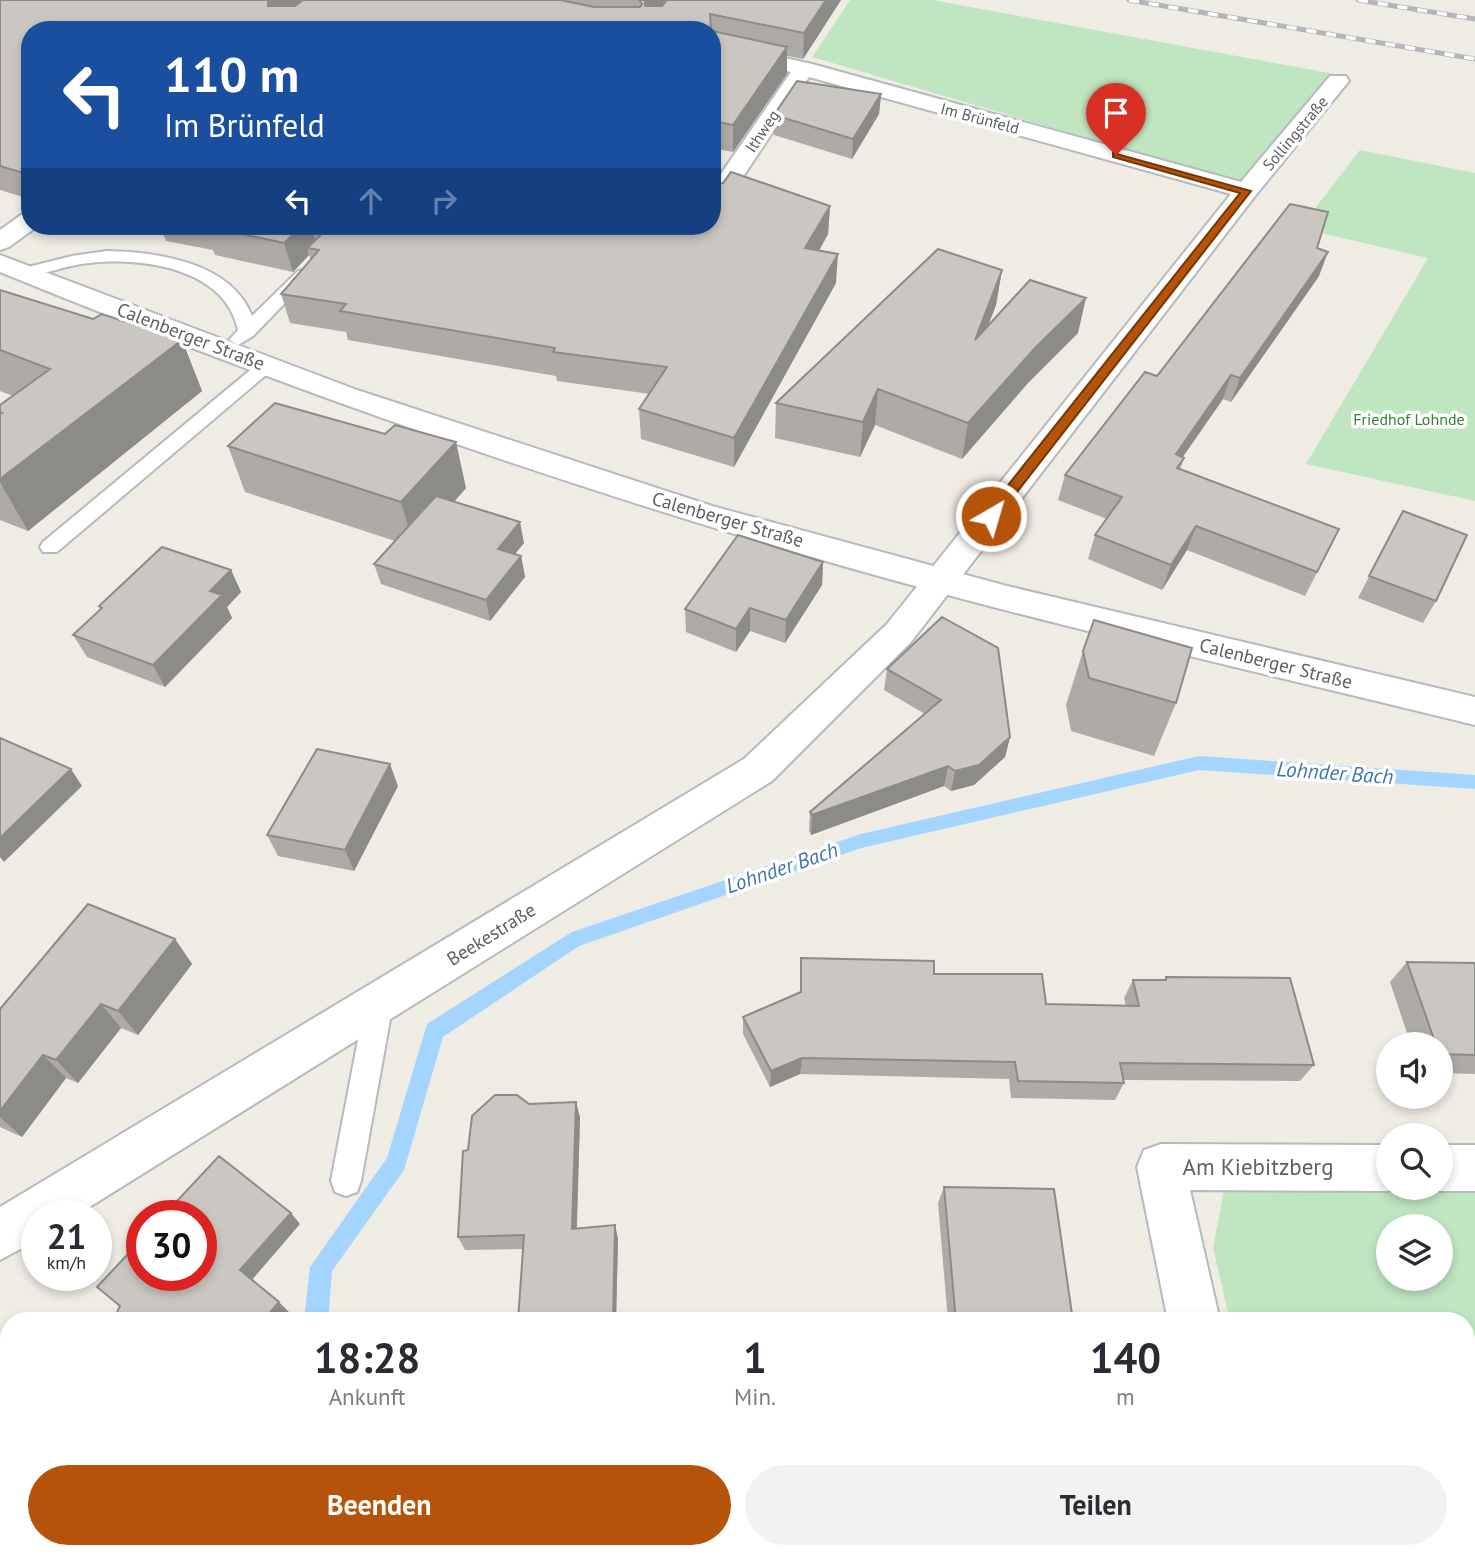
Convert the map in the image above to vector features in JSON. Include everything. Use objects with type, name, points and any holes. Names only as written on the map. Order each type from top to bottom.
[{"type":"street","name":"Im Brünfeld","points":[[721,50],[804,69],[1246,191]]},
{"type":"street","name":"Ithweg","points":[[721,187],[804,69]]},
{"type":"street","name":"Sollingstraße","points":[[940,581],[1246,191],[1338,80]]},
{"type":"street","points":[[0,242],[21,227]]},
{"type":"street","name":"Calenberger Straße","points":[[13,268],[237,341],[267,365],[575,475],[940,581],[1475,711]]},
{"type":"street","name":"Beekestraße","points":[[0,1235],[758,770],[899,633],[940,581]]},
{"type":"street","name":"Am Kiebitzberg","points":[[1192,1312],[1161,1167],[1376,1168]]},
{"type":"street","points":[[1453,1168],[1475,1168]]},
{"type":"lane","points":[[13,268],[88,258],[126,257],[167,261],[210,280],[229,293],[241,309],[237,341]]},
{"type":"lane","points":[[237,341],[315,263]]},
{"type":"lane","points":[[50,547],[267,365]]},
{"type":"lane","points":[[346,1181],[379,1003]]},
{"type":"green space","points":[[850,0],[932,0],[1335,74],[1239,183],[812,57]]},
{"type":"green space","name":"Friedhof Lohnde","points":[[1360,150],[1475,173],[1475,501],[1306,464],[1428,258],[1300,228]]},
{"type":"green space","points":[[1475,1184],[1475,1312],[1228,1312],[1213,1248],[1225,1185],[1376,1187],[1376,1200],[1453,1200],[1453,1187]]},
{"type":"building","points":[[0,0],[271,0],[268,6],[295,6],[303,0],[560,0],[594,7],[640,7],[642,4],[639,0],[647,0],[645,6],[662,6],[667,0],[826,0],[804,33],[710,14],[710,21],[21,21],[21,172],[0,166]]},
{"type":"building","points":[[721,33],[787,47],[733,125],[721,123]]},
{"type":"building","points":[[797,81],[881,94],[853,139],[774,115]]},
{"type":"building","points":[[731,172],[830,206],[805,248],[838,254],[734,438],[639,409],[667,367],[553,352],[555,348],[340,311],[346,304],[281,294],[319,250],[307,248],[321,235],[721,235],[723,183]]},
{"type":"building","points":[[1290,204],[1328,212],[1317,248],[1328,252],[1240,378],[1231,375],[1176,454],[1184,458],[1177,468],[1339,529],[1317,572],[1196,526],[1171,565],[1095,535],[1122,497],[1065,475],[1145,372],[1157,376]]},
{"type":"building","points":[[247,235],[292,235],[284,243]]},
{"type":"building","points":[[938,249],[1002,270],[975,340],[1030,280],[1086,298],[1035,348],[968,423],[878,389],[863,422],[776,403]]},
{"type":"building","points":[[0,290],[93,319],[102,314],[182,340],[0,479],[0,405],[50,369],[0,350]]},
{"type":"building","points":[[275,403],[385,434],[395,425],[456,442],[401,502],[228,446]]},
{"type":"building","points":[[436,496],[520,522],[498,549],[521,556],[486,600],[374,564]]},
{"type":"building","points":[[1403,511],[1467,535],[1436,601],[1369,576]]},
{"type":"building","points":[[738,535],[823,562],[786,620],[750,608],[736,629],[685,609]]},
{"type":"building","points":[[162,547],[231,570],[210,591],[222,595],[153,665],[73,635],[102,608],[99,606]]},
{"type":"building","points":[[942,617],[998,648],[1010,737],[979,765],[955,771],[948,766],[812,815],[810,812],[941,700],[887,669]]},
{"type":"building","points":[[1094,620],[1192,648],[1176,703],[1089,678],[1083,651]]},
{"type":"building","points":[[0,738],[71,769],[0,838]]},
{"type":"building","points":[[317,749],[390,764],[345,850],[267,835]]},
{"type":"building","points":[[88,904],[175,939],[118,1011],[101,1004],[56,1060],[43,1055],[0,1111],[0,1009]]},
{"type":"building","points":[[801,958],[934,961],[934,974],[1042,974],[1046,1004],[1139,1006],[1133,980],[1166,980],[1166,977],[1290,978],[1314,1065],[1120,1063],[1124,1083],[1018,1081],[1015,1062],[802,1058],[771,1071],[743,1017],[801,992]]},
{"type":"building","points":[[1407,962],[1475,963],[1475,1055],[1453,1054],[1453,1032],[1431,1032]]},
{"type":"building","points":[[495,1095],[517,1095],[529,1104],[576,1102],[572,1229],[615,1225],[613,1312],[519,1312],[524,1235],[458,1237],[463,1151],[468,1150],[472,1116]]},
{"type":"building","points":[[219,1156],[291,1213],[240,1270],[279,1302],[271,1312],[117,1312],[120,1306],[102,1291],[112,1291],[112,1271],[126,1256],[126,1291],[217,1291],[217,1200],[178,1200]]},
{"type":"building","points":[[944,1187],[1054,1189],[1072,1312],[955,1312]]},
{"type":"waterway","name":"Lohnder Bach","points":[[317,1312],[321,1267],[396,1163],[434,1031],[572,940],[861,841],[1199,763],[1475,782]]},
{"type":"railway","points":[[1129,0],[1475,59]]},
{"type":"railway","points":[[1358,0],[1475,19]]},
{"type":"route","points":[[991,516],[1246,191],[1116,155]]}]
